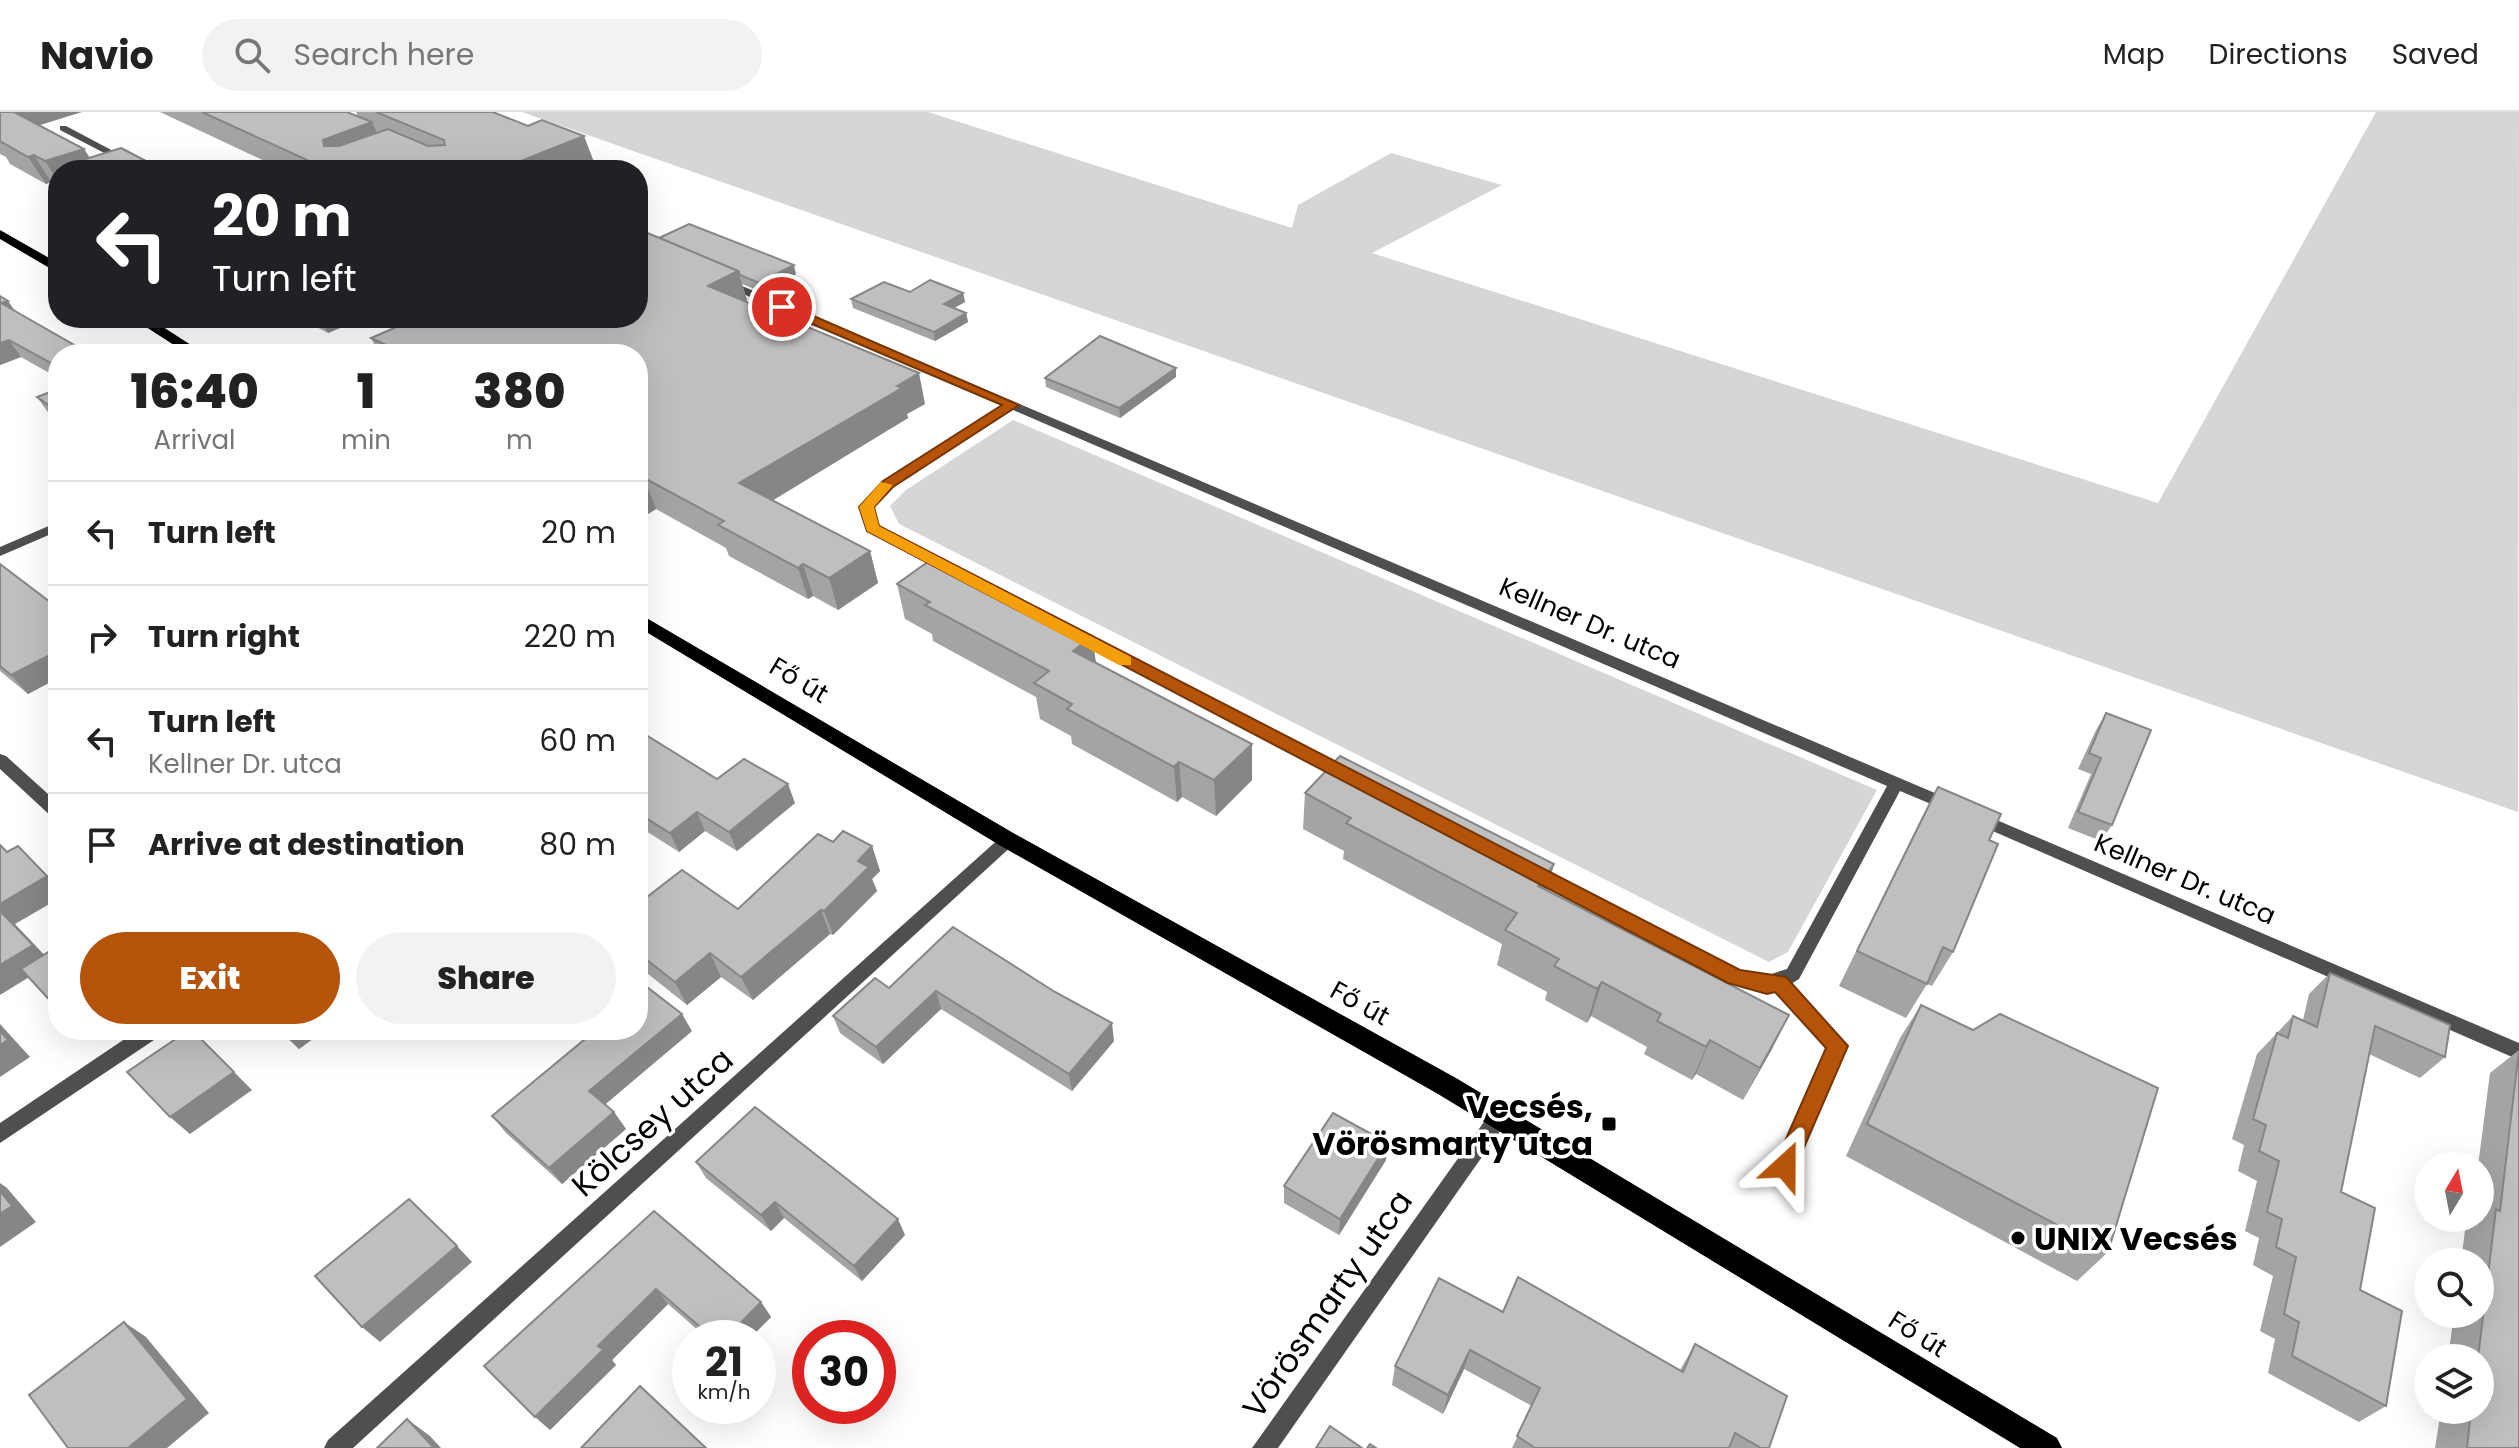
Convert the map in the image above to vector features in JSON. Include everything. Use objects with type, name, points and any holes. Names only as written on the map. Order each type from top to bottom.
[{"type":"main road","points":[[0,234],[48,263]]},
{"type":"main road","points":[[155,328],[182,344]]},
{"type":"main road","name":"Fő út","points":[[648,625],[1008,840],[1498,1118],[1745,1263],[2047,1448]]},
{"type":"street","points":[[63,128],[125,160]]},
{"type":"street","name":"Kellner Dr. utca","points":[[710,276],[2519,1052]]},
{"type":"street","points":[[967,578],[872,528],[866,507],[888,484],[1012,405]]},
{"type":"street","points":[[0,552],[48,530]]},
{"type":"street","points":[[1065,629],[1358,781]]},
{"type":"street","points":[[3,766],[48,804]]},
{"type":"street","points":[[1512,861],[1735,977],[1767,985],[1779,983],[1793,974],[1897,783]]},
{"type":"street","name":"Kölcsey utca","points":[[336,1448],[1008,840]]},
{"type":"street","points":[[1779,983],[1838,1046],[1785,1166]]},
{"type":"street","points":[[0,1134],[138,1040]]},
{"type":"street","name":"Vörösmarty utca","points":[[1264,1448],[1498,1118]]},
{"type":"shaded area","points":[[522,112],[928,112],[1292,228],[1298,205],[1391,153],[1502,185],[1372,253],[2158,503],[2376,112],[2519,112],[2518,812]]},
{"type":"shaded area","points":[[1013,420],[1877,790],[1788,952],[1769,962],[899,524],[890,506],[906,490]]},
{"type":"building","points":[[0,112],[14,112],[84,149],[45,161],[34,155],[28,157],[0,141]]},
{"type":"building","points":[[202,112],[347,112],[372,122],[323,140],[324,146],[339,146],[388,129],[428,146],[445,145],[444,140],[376,112],[493,112],[528,126],[542,120],[584,136],[523,160],[307,160]]},
{"type":"building","points":[[121,148],[144,160],[82,160]]},
{"type":"building","points":[[689,224],[794,265],[759,283],[659,238]]},
{"type":"building","points":[[648,233],[738,271],[708,286],[919,373],[897,386],[902,388],[739,483],[870,551],[829,578],[803,564],[798,568],[718,525],[724,521],[648,480],[648,344],[384,344],[371,338],[394,328],[648,328]]},
{"type":"building","points":[[930,280],[963,293],[944,304],[966,313],[934,332],[851,299],[884,282],[910,292]]},
{"type":"building","points":[[0,296],[8,301],[1,303],[73,344],[48,344],[48,361],[9,340],[0,343]]},
{"type":"building","points":[[1100,336],[1176,368],[1119,408],[1045,378]]},
{"type":"building","points":[[48,393],[48,405],[37,397]]},
{"type":"building","points":[[936,556],[1092,636],[1073,651],[1252,744],[1214,780],[1179,762],[1174,767],[1067,709],[1072,704],[1034,683],[1049,671],[925,605],[930,602],[897,584]]},
{"type":"building","points":[[0,564],[48,600],[48,656],[11,675],[0,666]]},
{"type":"building","points":[[2106,713],[2151,730],[2112,825],[2078,812],[2101,758],[2089,753]]},
{"type":"building","points":[[648,736],[717,779],[744,759],[788,784],[729,832],[697,812],[670,833],[648,819]]},
{"type":"building","points":[[1340,756],[1554,864],[1538,886],[1789,1015],[1760,1068],[1710,1040],[1706,1047],[1657,1021],[1661,1014],[1602,982],[1597,989],[1554,966],[1559,959],[1505,930],[1517,913],[1346,823],[1351,818],[1305,793]]},
{"type":"building","points":[[1938,787],[2001,814],[1989,840],[1998,844],[1953,952],[1943,947],[1927,984],[1857,951]]},
{"type":"building","points":[[843,831],[872,846],[858,861],[869,867],[824,911],[821,910],[741,977],[710,953],[675,982],[648,961],[648,896],[682,870],[738,909],[818,834],[833,842]]},
{"type":"building","points":[[0,845],[7,852],[18,846],[47,876],[0,904]]},
{"type":"building","points":[[0,911],[33,945],[0,965]]},
{"type":"building","points":[[953,927],[1055,992],[1112,1023],[1069,1074],[936,991],[876,1047],[833,1016],[875,978],[889,988]]},
{"type":"building","points":[[48,952],[48,998],[21,969]]},
{"type":"building","points":[[2330,973],[2450,1025],[2445,1057],[2375,1026],[2341,1192],[2375,1208],[2360,1290],[2402,1311],[2386,1406],[2292,1356],[2299,1322],[2284,1314],[2296,1257],[2276,1247],[2282,1219],[2267,1212],[2279,1161],[2259,1151],[2266,1125],[2253,1119],[2277,1033],[2288,1038],[2293,1016],[2317,1027]]},
{"type":"building","points":[[648,988],[682,1014],[589,1091],[614,1112],[549,1168],[492,1116],[584,1040],[648,1040]]},
{"type":"building","points":[[1921,1005],[1973,1030],[2000,1014],[2158,1088],[2108,1252],[1867,1124]]},
{"type":"building","points":[[0,1031],[8,1040],[0,1045]]},
{"type":"building","points":[[174,1040],[202,1040],[234,1072],[170,1117],[127,1072]]},
{"type":"building","points":[[2519,1050],[2519,1448],[2467,1448],[2470,1424],[2494,1424],[2494,1344],[2480,1344],[2482,1328],[2494,1328],[2494,1248],[2491,1248],[2496,1209],[2500,1211]]},
{"type":"building","points":[[755,1107],[898,1219],[854,1266],[775,1202],[761,1215],[696,1162]]},
{"type":"building","points":[[1333,1113],[1388,1143],[1340,1219],[1284,1186]]},
{"type":"building","points":[[0,1191],[12,1206],[0,1214]]},
{"type":"building","points":[[409,1199],[457,1246],[362,1327],[315,1276]]},
{"type":"building","points":[[654,1211],[761,1302],[744,1320],[692,1320],[656,1289],[598,1346],[603,1350],[535,1417],[484,1366]]},
{"type":"building","points":[[1518,1277],[1683,1372],[1695,1344],[1787,1396],[1769,1448],[1761,1448],[1735,1433],[1729,1448],[1535,1448],[1517,1436],[1540,1388],[1470,1350],[1448,1395],[1395,1366],[1439,1278],[1503,1312]]},
{"type":"building","points":[[124,1322],[187,1399],[128,1448],[68,1448],[29,1395]]},
{"type":"building","points":[[640,1386],[672,1416],[672,1424],[680,1424],[706,1448],[581,1448]]},
{"type":"building","points":[[407,1419],[434,1448],[377,1448]]},
{"type":"building","points":[[1330,1426],[1362,1448],[1316,1448]]},
{"type":"slow traffic","points":[[886,485],[866,507],[868,523],[872,528],[1125,661]]},
{"type":"place","name":"Vecsés, Vörösmarty utca","points":[[1609,1124]]},
{"type":"place","name":"UNIX Vecsés","points":[[2018,1238]]},
{"type":"route","points":[[782,307],[1012,405],[875,495],[866,507],[868,523],[872,528],[1735,977],[1767,985],[1779,983],[1838,1046],[1785,1166]]}]
